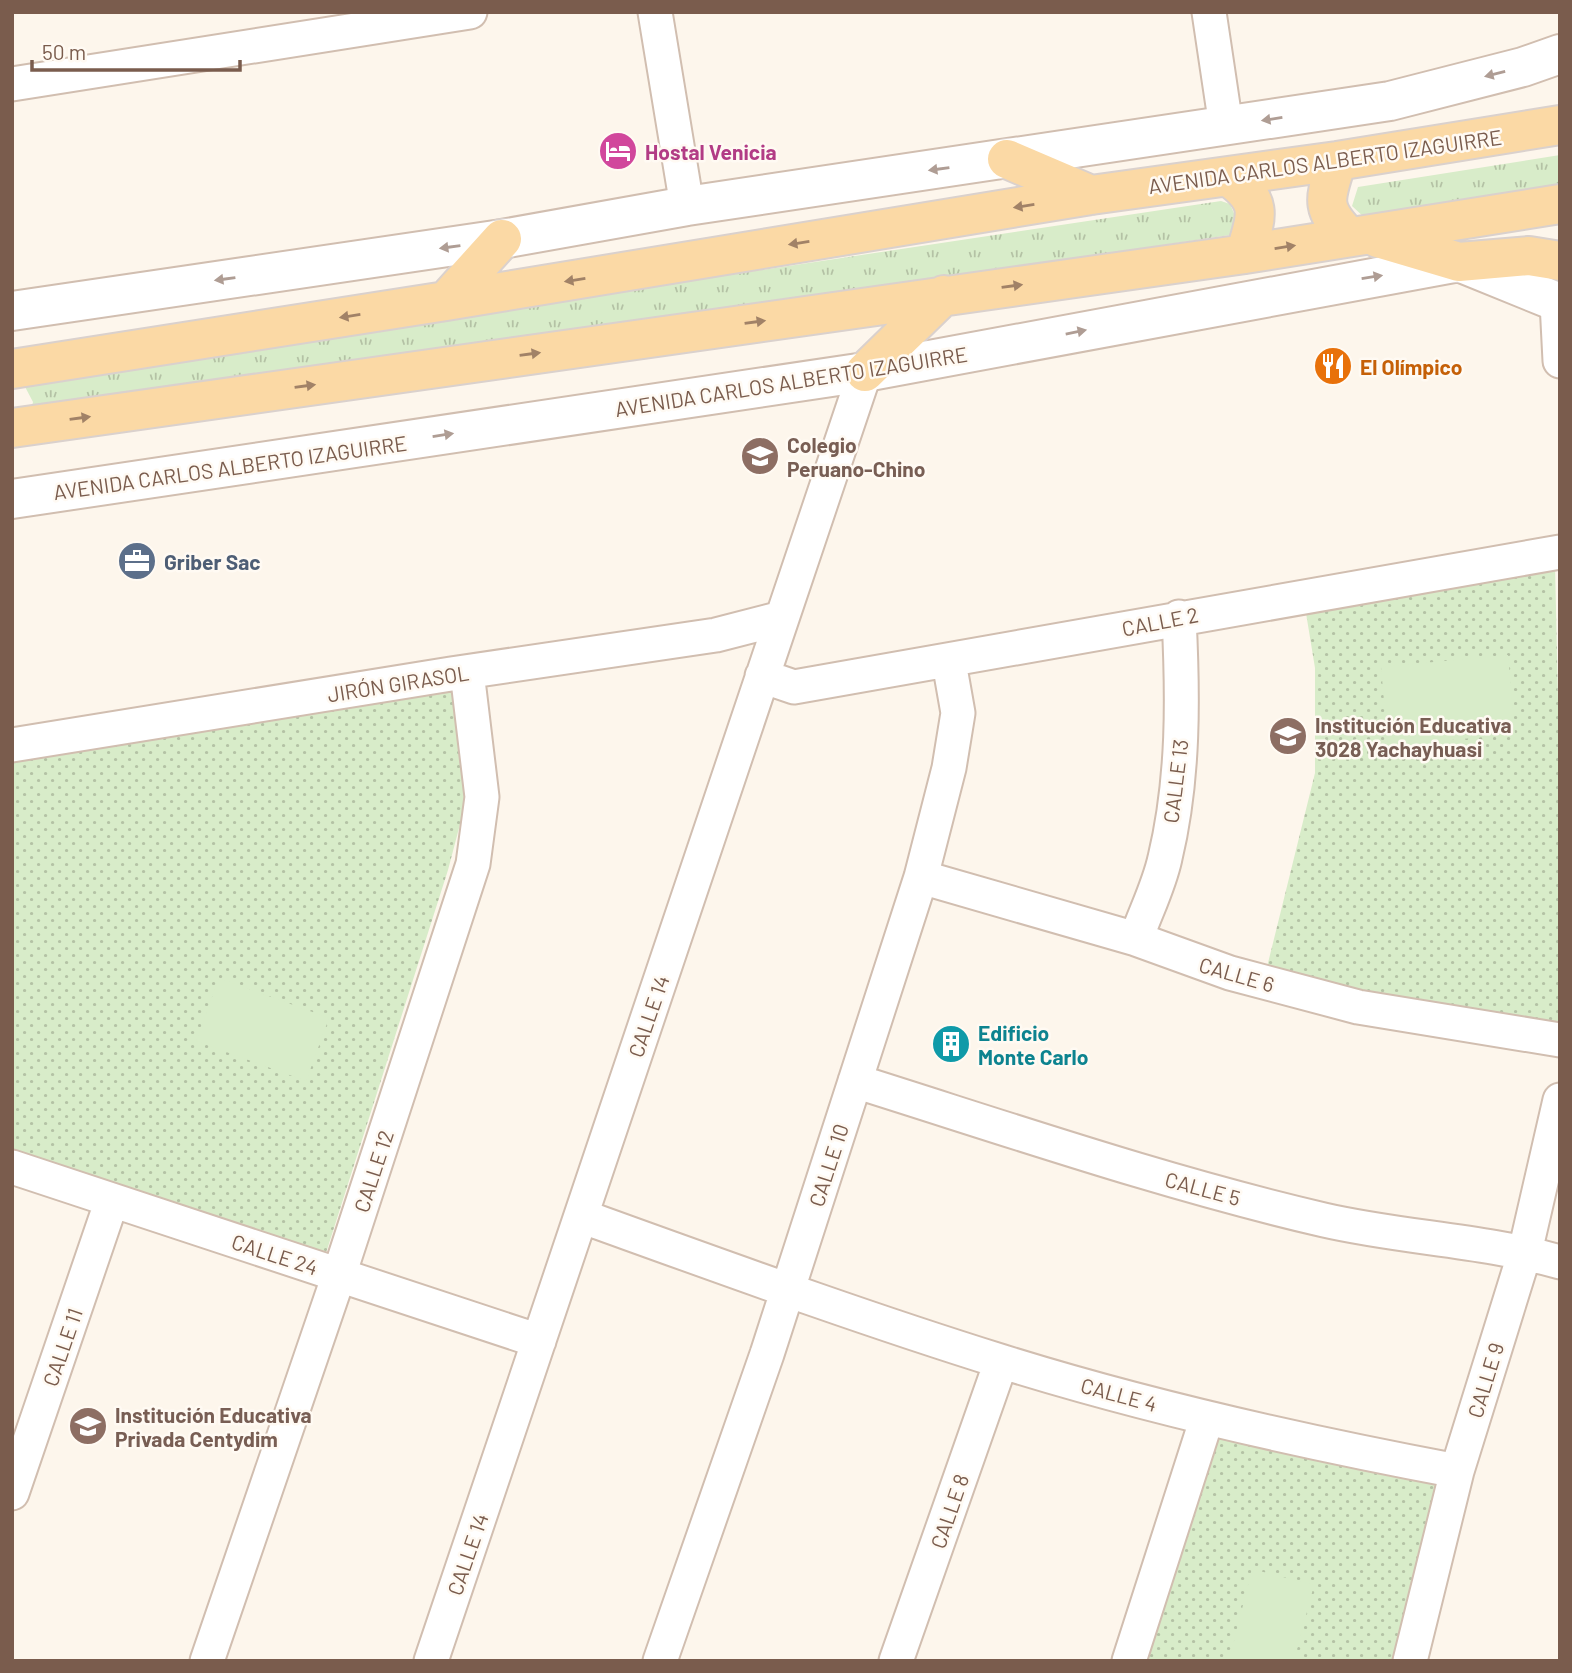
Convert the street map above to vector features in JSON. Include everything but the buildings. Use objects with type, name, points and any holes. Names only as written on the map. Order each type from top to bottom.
[{"type":"main road","points":[[1482,138],[1560,96]]},
{"type":"main road","name":"AVENIDA CARLOS ALBERTO IZAGUIRRE","points":[[12,369],[1091,195],[1337,161],[1560,125]]},
{"type":"main road","points":[[1007,159],[1091,195]]},
{"type":"main road","points":[[1337,161],[1327,203],[1330,218],[1359,236],[1459,262],[1529,256],[1560,261]]},
{"type":"main road","points":[[1229,177],[1248,190],[1255,205],[1256,219],[1245,254]]},
{"type":"main road","points":[[12,428],[1245,254],[1547,206]]},
{"type":"main road","points":[[1459,262],[1547,206]]},
{"type":"main road","points":[[446,301],[502,239]]},
{"type":"main road","points":[[864,372],[944,295]]},
{"type":"street","points":[[12,84],[320,24],[445,18],[470,12]]},
{"type":"street","points":[[654,12],[687,206]]},
{"type":"street","points":[[1209,12],[1226,126]]},
{"type":"street","points":[[12,311],[502,239],[687,206],[1390,101],[1523,67],[1560,54]]},
{"type":"street","points":[[1459,262],[1559,302],[1560,361]]},
{"type":"street","name":"AVENIDA CARLOS ALBERTO IZAGUIRRE","points":[[12,499],[864,372],[1459,262]]},
{"type":"street","name":"CALLE 14","points":[[432,1661],[864,372]]},
{"type":"street","name":"CALLE 2","points":[[762,676],[794,687],[949,662],[1179,617],[1560,552]]},
{"type":"street","name":"CALLE 13","points":[[1136,939],[1165,859],[1177,782],[1184,702],[1179,617]]},
{"type":"street","name":"JIRÓN GIRASOL","points":[[12,745],[716,635],[782,618]]},
{"type":"street","name":"CALLE 10","points":[[660,1661],[787,1290],[921,877],[949,768],[958,713],[949,662]]},
{"type":"street","name":"CALLE 12","points":[[207,1661],[339,1275],[473,864],[482,797],[467,672]]},
{"type":"street","name":"CALLE 6","points":[[921,877],[1136,939],[1189,960],[1358,1007],[1560,1040]]},
{"type":"street","name":"CALLE 5","points":[[855,1081],[1171,1180],[1327,1220],[1525,1252],[1560,1262]]},
{"type":"street","name":"CALLE 9","points":[[1410,1661],[1457,1471],[1525,1252],[1560,1100]]},
{"type":"street","name":"CALLE 24","points":[[12,1167],[539,1341]]},
{"type":"street","name":"CALLE 11","points":[[12,1493],[112,1200]]},
{"type":"street","points":[[581,1216],[787,1290]]},
{"type":"street","name":"CALLE 4","points":[[787,1290],[1001,1362],[1207,1418],[1352,1451],[1457,1471]]},
{"type":"street","name":"CALLE 8","points":[[896,1661],[1001,1362]]},
{"type":"street","points":[[1129,1661],[1207,1418]]},
{"type":"green space","points":[[1560,155],[1560,185],[1366,219],[1352,206],[1358,187]]},
{"type":"green space","points":[[1221,201],[1230,204],[1236,218],[1230,235],[30,414],[33,402],[22,381]]},
{"type":"green space","points":[[1555,564],[1560,792],[1560,1027],[1367,994],[1267,967],[1315,773],[1315,668],[1305,607]]},
{"type":"green space","points":[[1508,655],[1515,734],[1388,746],[1381,667]]},
{"type":"green space","points":[[453,687],[469,790],[448,870],[326,1253],[12,1158],[12,754]]},
{"type":"green space","points":[[219,978],[329,1018],[306,1081],[196,1041]]},
{"type":"green space","points":[[1215,1430],[1444,1477],[1392,1661],[1137,1661]]},
{"type":"green space","points":[[1252,1569],[1314,1585],[1294,1661],[1229,1661]]},
{"type":"place","name":"Hostal Venicia","points":[[618,151]]},
{"type":"place","name":"El Olímpico","points":[[1333,366]]},
{"type":"place","name":"Colegio Peruano-Chino","points":[[760,456]]},
{"type":"place","name":"Griber Sac","points":[[137,561]]},
{"type":"place","name":"Institución Educativa 3028 Yachayhuasi","points":[[1288,736]]},
{"type":"place","name":"Edificio Monte Carlo","points":[[951,1044]]},
{"type":"place","name":"Institución Educativa Privada Centydim","points":[[88,1426]]}]
